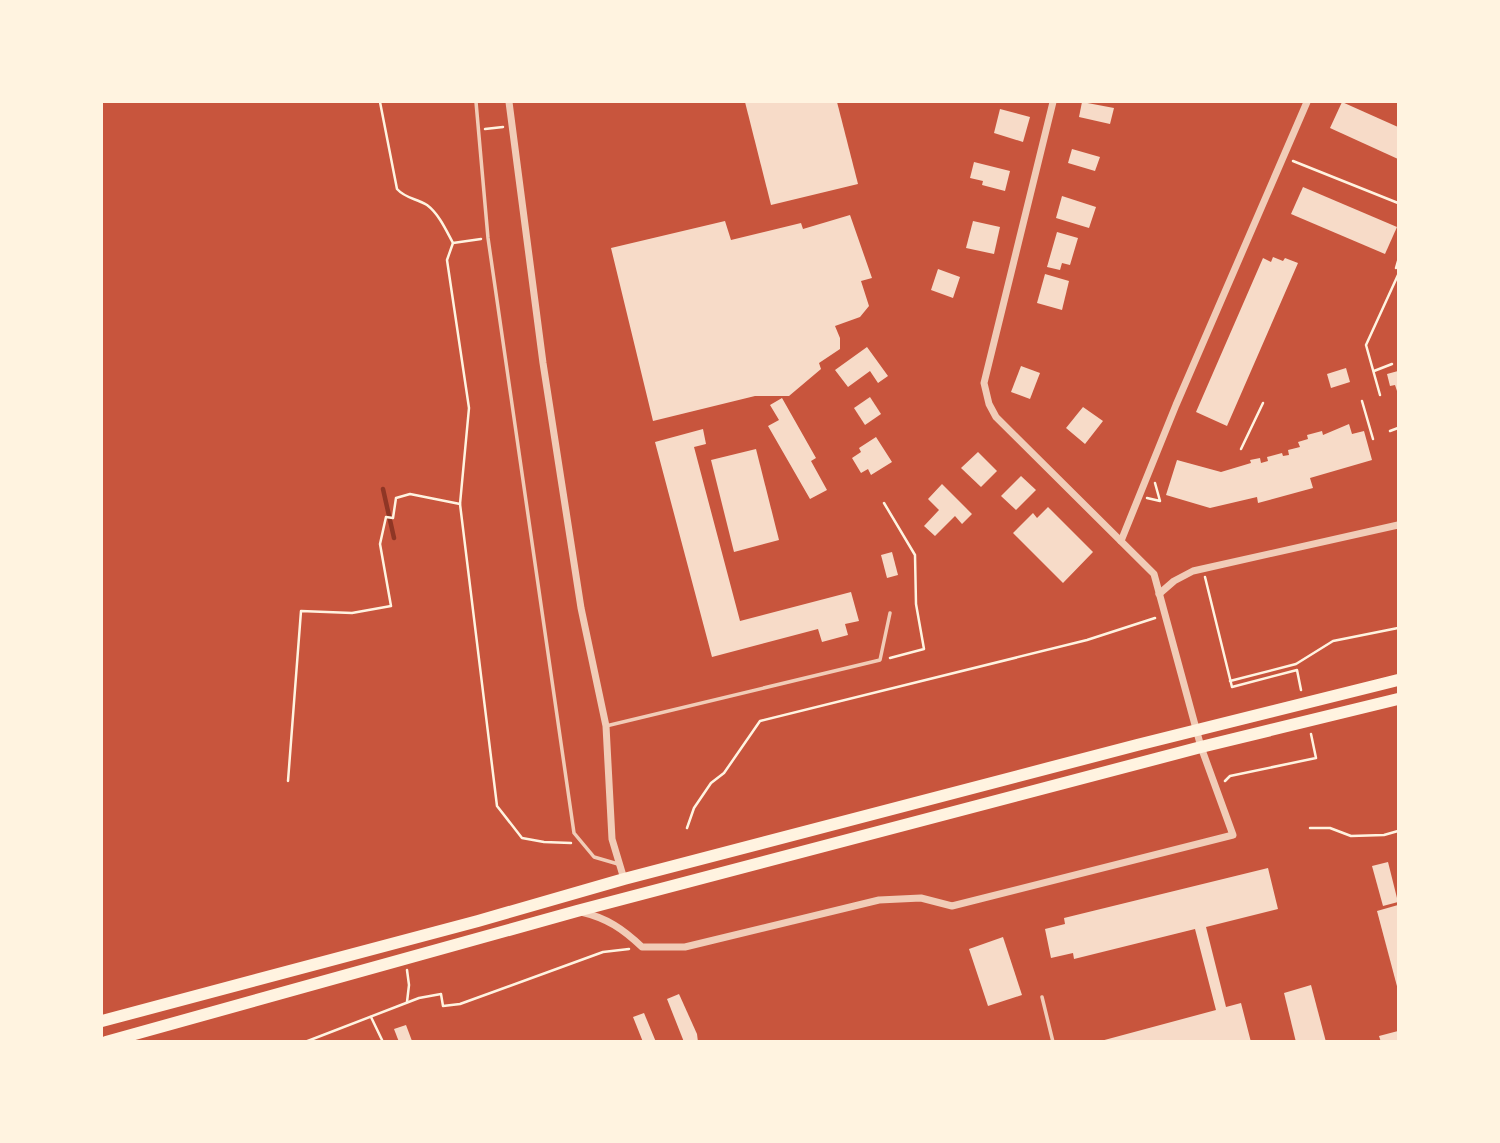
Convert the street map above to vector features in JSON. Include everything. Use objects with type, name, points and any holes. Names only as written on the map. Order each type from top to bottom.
[{"type":"highway","points":[[102,1021],[478,921],[624,879],[1398,680]]},
{"type":"highway","points":[[106,1041],[577,911],[1201,747],[1398,699]]},
{"type":"street","points":[[509,102],[543,363],[581,608],[606,726],[612,839],[624,879]]},
{"type":"street","points":[[577,911],[601,917],[621,927],[642,947],[685,947],[879,900],[911,898],[952,906],[1233,835],[1201,747],[1154,574],[996,417],[989,404],[984,383],[1053,102]]},
{"type":"street","points":[[1121,541],[1176,405],[1307,102]]},
{"type":"street","points":[[1159,594],[1174,581],[1193,571],[1398,524]]},
{"type":"lane","points":[[476,102],[488,239],[574,833],[594,857],[618,864]]},
{"type":"lane","points":[[606,726],[880,660],[890,614]]},
{"type":"lane","points":[[1042,997],[1053,1041]]},
{"type":"path","points":[[380,102],[397,189],[404,196],[426,205],[441,220],[453,243],[447,260],[469,408],[460,504],[497,806],[522,838],[544,842],[583,843]]},
{"type":"path","points":[[478,130],[512,127]]},
{"type":"path","points":[[1283,157],[1398,203]]},
{"type":"path","points":[[453,243],[488,239]]},
{"type":"path","points":[[1396,268],[1398,261]]},
{"type":"path","points":[[1380,395],[1366,345],[1398,275]]},
{"type":"path","points":[[1374,371],[1392,364]]},
{"type":"path","points":[[1362,401],[1373,439]]},
{"type":"path","points":[[1241,449],[1263,403]]},
{"type":"path","points":[[1390,431],[1398,428]]},
{"type":"path","points":[[288,781],[302,611],[352,613],[391,606],[380,544],[386,517],[393,518],[396,498],[405,494],[460,504]]},
{"type":"path","points":[[1151,500],[1160,501]]},
{"type":"path","points":[[880,660],[924,649],[916,604],[915,555],[884,503]]},
{"type":"path","points":[[1202,569],[1232,687],[1297,670]]},
{"type":"path","points":[[687,828],[694,808],[711,783],[724,772],[760,722],[1087,640],[1165,615]]},
{"type":"path","points":[[1230,681],[1296,664],[1333,641],[1398,628]]},
{"type":"path","points":[[1219,799],[1224,792],[1225,781],[1230,776],[1317,758]]},
{"type":"path","points":[[1310,828],[1329,828],[1351,836],[1384,835],[1398,831]]},
{"type":"path","points":[[305,1041],[407,1002],[441,994],[443,1006],[460,1004],[603,952],[642,947]]},
{"type":"path","points":[[405,960],[409,985],[407,1002]]},
{"type":"path","points":[[371,1017],[383,1041]]},
{"type":"building","points":[[745,102],[837,102],[858,184],[771,205]]},
{"type":"building","points":[[1082,102],[1114,108],[1110,124],[1079,117]]},
{"type":"building","points":[[1342,102],[1398,127],[1398,159],[1330,128]]},
{"type":"building","points":[[1000,109],[1030,117],[1023,142],[994,133]]},
{"type":"building","points":[[1072,149],[1100,157],[1095,171],[1068,163]]},
{"type":"building","points":[[974,162],[1010,171],[1005,191],[982,185],[983,181],[970,178]]},
{"type":"building","points":[[1303,187],[1397,227],[1385,254],[1291,214]]},
{"type":"building","points":[[1062,196],[1096,207],[1089,228],[1056,218]]},
{"type":"building","points":[[850,215],[872,278],[861,281],[869,306],[860,317],[835,326],[840,338],[840,349],[819,363],[821,369],[789,396],[755,396],[653,421],[611,248],[725,221],[731,240],[801,223],[803,229]]},
{"type":"building","points":[[973,221],[1000,227],[994,254],[966,248]]},
{"type":"building","points":[[1057,232],[1078,238],[1070,265],[1062,263],[1060,270],[1047,267]]},
{"type":"building","points":[[1273,257],[1298,263],[1227,426],[1196,412],[1263,258],[1271,262]]},
{"type":"building","points":[[938,269],[960,277],[953,298],[931,290]]},
{"type":"building","points":[[1045,274],[1069,281],[1062,310],[1037,303]]},
{"type":"building","points":[[867,347],[888,376],[878,383],[870,371],[848,387],[835,370]]},
{"type":"building","points":[[1021,366],[1040,373],[1030,399],[1011,392]]},
{"type":"building","points":[[1346,368],[1350,382],[1331,388],[1327,374]]},
{"type":"building","points":[[1398,371],[1398,394],[1395,385],[1390,386],[1387,374]]},
{"type":"building","points":[[870,397],[881,414],[865,425],[854,408]]},
{"type":"building","points":[[782,398],[816,458],[811,461],[827,490],[810,499],[768,426],[779,420],[770,405]]},
{"type":"building","points":[[1083,407],[1103,421],[1085,444],[1066,428]]},
{"type":"building","points":[[1349,424],[1352,434],[1364,431],[1372,460],[1310,478],[1313,488],[1258,503],[1257,497],[1210,508],[1166,495],[1177,460],[1221,472],[1251,463],[1250,460],[1260,458],[1261,463],[1268,461],[1267,457],[1282,453],[1283,456],[1289,455],[1288,450],[1300,447],[1298,442],[1308,439],[1307,435],[1322,431],[1323,435]]},
{"type":"building","points":[[703,429],[706,444],[694,447],[740,621],[851,592],[859,621],[845,624],[848,635],[822,642],[818,629],[712,657],[655,442]]},
{"type":"building","points":[[876,437],[892,462],[871,475],[868,469],[861,473],[852,458],[861,452],[859,448]]},
{"type":"building","points":[[756,449],[779,540],[734,552],[711,460]]},
{"type":"building","points":[[978,452],[997,471],[981,487],[961,468]]},
{"type":"building","points":[[1021,476],[1036,490],[1016,510],[1001,496]]},
{"type":"building","points":[[942,484],[972,514],[962,524],[955,516],[935,536],[924,526],[939,510],[928,499]]},
{"type":"building","points":[[1048,507],[1093,552],[1063,583],[1013,533],[1033,513],[1037,518]]},
{"type":"building","points":[[892,552],[898,575],[887,578],[881,555]]},
{"type":"building","points":[[1388,862],[1398,902],[1383,906],[1372,866]]},
{"type":"building","points":[[1268,868],[1278,909],[1206,927],[1226,1007],[1241,1003],[1251,1042],[1097,1042],[1216,1010],[1195,929],[1074,959],[1073,953],[1051,958],[1045,929],[1065,924],[1064,918]]},
{"type":"building","points":[[1398,905],[1398,990],[1377,911]]},
{"type":"building","points":[[1003,937],[1022,995],[988,1006],[969,949]]},
{"type":"building","points":[[1311,985],[1326,1042],[1296,1042],[1284,993]]},
{"type":"building","points":[[679,994],[698,1042],[684,1042],[667,999]]},
{"type":"building","points":[[644,1013],[656,1042],[643,1042],[633,1017]]},
{"type":"building","points":[[406,1025],[412,1041],[399,1042],[394,1029]]},
{"type":"building","points":[[1398,1031],[1398,1042],[1381,1042],[1379,1036]]},
{"type":"waterway","points":[[383,489],[394,538]]}]
